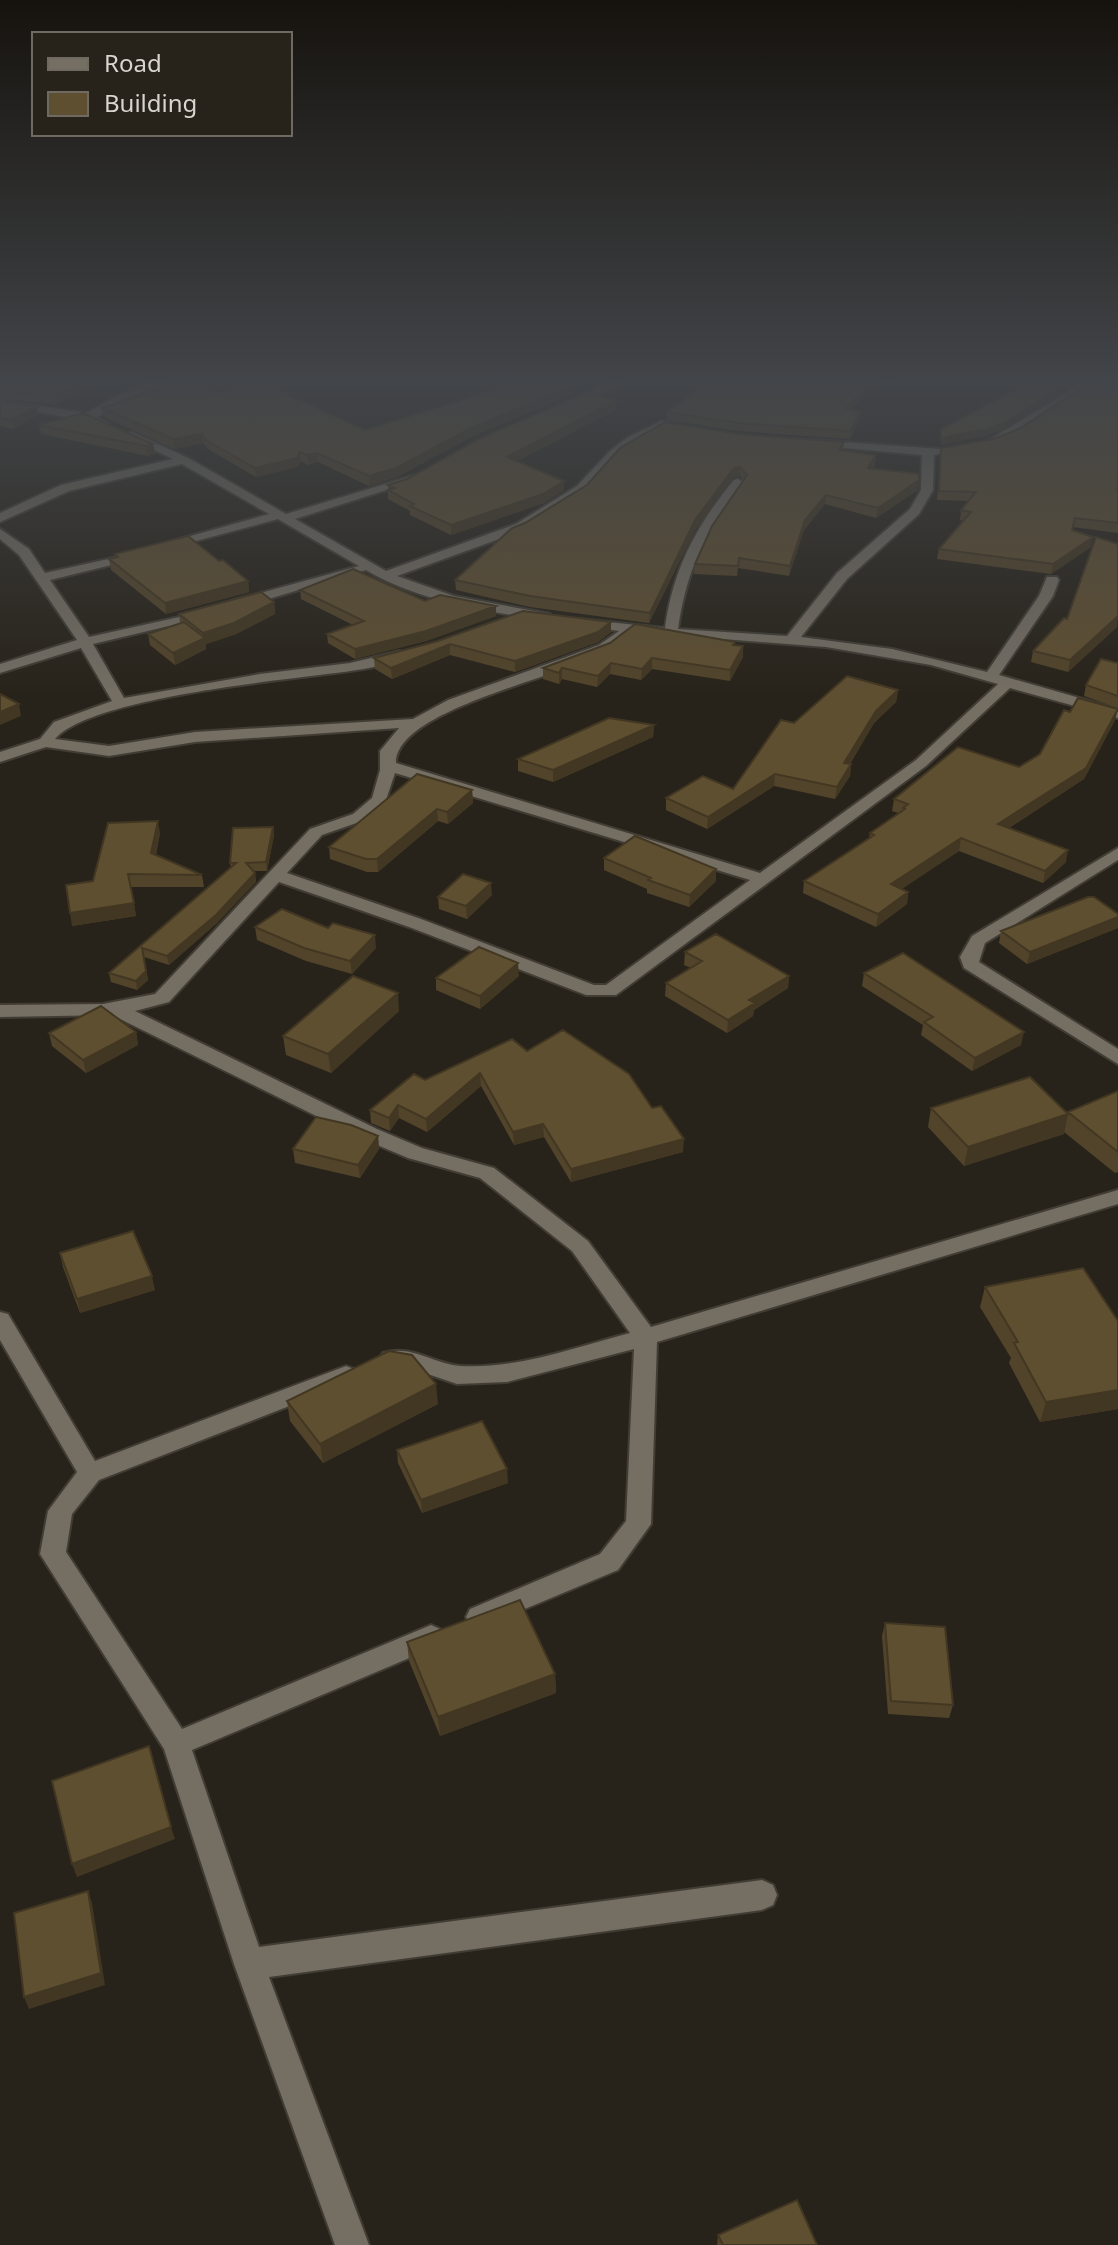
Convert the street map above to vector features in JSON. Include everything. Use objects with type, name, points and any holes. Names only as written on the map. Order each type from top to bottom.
[{"type":"street","points":[[0,518],[65,488],[83,484]]},
{"type":"street","points":[[225,484],[385,576],[451,599],[553,618]]},
{"type":"street","points":[[42,578],[282,517],[395,484]]},
{"type":"street","points":[[385,576],[520,527],[586,484]]},
{"type":"street","points":[[671,633],[675,601],[695,539],[737,484]]},
{"type":"street","points":[[791,641],[842,576],[915,511],[927,484]]},
{"type":"street","points":[[0,533],[24,552],[85,642],[120,703]]},
{"type":"street","points":[[233,605],[371,566]]},
{"type":"street","points":[[990,678],[1046,596],[1052,580]]},
{"type":"street","points":[[0,669],[85,642],[217,610]]},
{"type":"street","points":[[492,625],[522,614]]},
{"type":"street","points":[[568,620],[671,633],[791,641],[892,653],[1118,714]]},
{"type":"street","points":[[0,1011],[117,1010],[139,1007],[162,998],[316,832],[359,817],[379,800],[388,766],[388,751],[413,723],[453,703],[604,648],[631,628]]},
{"type":"street","points":[[45,742],[59,725],[120,703],[260,678],[350,667],[418,650]]},
{"type":"street","points":[[276,875],[415,923],[592,991],[610,991],[641,972],[921,763],[1007,683]]},
{"type":"street","points":[[0,757],[45,742],[109,751],[195,737],[413,723]]},
{"type":"street","points":[[388,766],[763,879]]},
{"type":"street","points":[[1117,854],[978,940],[969,957],[970,964],[1118,1058]]},
{"type":"street","points":[[117,1010],[370,1134],[415,1153],[487,1173],[580,1246],[646,1337],[638,1524],[609,1562],[176,1744]]},
{"type":"street","points":[[352,2245],[249,1964],[176,1744],[53,1554],[60,1511],[90,1473],[388,1359],[411,1359],[457,1375],[507,1373],[646,1337],[1118,1197]]},
{"type":"street","points":[[0,1320],[90,1473]]},
{"type":"street","points":[[249,1964],[762,1895]]},
{"type":"building","points":[[560,484],[543,494],[451,525],[410,506],[414,504],[388,490],[395,488],[388,485]]},
{"type":"building","points":[[722,484],[695,520],[650,613],[530,596],[455,580],[512,528],[587,485]]},
{"type":"building","points":[[741,484],[913,484],[878,508],[826,495],[805,520],[790,566],[739,558],[738,566],[695,564],[712,526]]},
{"type":"building","points":[[939,484],[1118,484],[1118,523],[1075,518],[1072,530],[1093,537],[1053,564],[939,549],[971,512],[961,510],[976,492],[939,491]]},
{"type":"building","points":[[188,536],[248,581],[165,603],[109,559],[118,557],[115,554]]},
{"type":"building","points":[[1096,537],[1118,544],[1118,616],[1070,660],[1033,651],[1064,618],[1067,619]]},
{"type":"building","points":[[353,569],[425,601],[440,595],[496,606],[426,631],[355,649],[327,634],[364,621],[300,590]]},
{"type":"building","points":[[261,592],[274,602],[234,623],[203,633],[179,614]]},
{"type":"building","points":[[523,611],[611,622],[598,632],[515,661],[450,644],[391,668],[374,658],[438,641]]},
{"type":"building","points":[[184,622],[205,638],[173,653],[148,634]]},
{"type":"building","points":[[635,624],[743,646],[730,670],[652,658],[642,669],[611,663],[598,676],[562,668],[559,673],[543,668],[610,643]]},
{"type":"building","points":[[1101,659],[1118,663],[1118,696],[1086,685]]},
{"type":"building","points":[[847,676],[898,690],[876,711],[844,763],[851,764],[837,787],[775,774],[708,817],[666,798],[703,776],[733,789],[781,720],[794,723]]},
{"type":"building","points":[[0,694],[19,704],[0,712]]},
{"type":"building","points":[[1078,698],[1118,709],[1086,768],[998,824],[1068,850],[1045,871],[961,838],[891,884],[908,892],[878,914],[804,881],[874,835],[870,833],[905,809],[908,804],[894,799],[958,747],[1019,767],[1040,754],[1064,710],[1070,712]]},
{"type":"building","points":[[609,718],[654,725],[553,770],[518,759]]},
{"type":"building","points":[[417,774],[472,790],[447,812],[437,809],[377,859],[366,859],[329,847]]},
{"type":"building","points":[[158,821],[151,853],[202,875],[128,874],[134,903],[70,913],[66,885],[93,881],[108,823]]},
{"type":"building","points":[[273,827],[266,862],[246,863],[255,873],[216,915],[167,956],[142,948],[146,971],[136,981],[109,973],[236,863],[230,863],[233,828]]},
{"type":"building","points":[[635,836],[716,869],[690,895],[648,880],[651,878],[604,858]]},
{"type":"building","points":[[463,874],[491,883],[466,906],[438,897]]},
{"type":"building","points":[[1094,897],[1118,917],[1030,952],[1001,931]]},
{"type":"building","points":[[282,909],[328,928],[333,923],[375,935],[350,961],[304,948],[255,927]]},
{"type":"building","points":[[716,934],[789,976],[749,1000],[755,1003],[728,1020],[666,983],[702,961],[685,952]]},
{"type":"building","points":[[479,947],[518,963],[480,996],[436,978]]},
{"type":"building","points":[[903,953],[1024,1032],[975,1058],[924,1022],[933,1017],[864,973]]},
{"type":"building","points":[[353,976],[398,993],[328,1054],[283,1036]]},
{"type":"building","points":[[101,1006],[136,1032],[83,1060],[49,1033]]},
{"type":"building","points":[[563,1030],[629,1074],[652,1108],[661,1106],[684,1139],[571,1169],[543,1124],[513,1132],[480,1073],[426,1119],[398,1105],[389,1118],[370,1110],[414,1074],[425,1080],[512,1039],[527,1051]]},
{"type":"building","points":[[1030,1077],[1068,1114],[968,1147],[931,1108]]},
{"type":"building","points":[[1118,1091],[1118,1152],[1068,1112]]},
{"type":"building","points":[[316,1117],[351,1125],[378,1136],[358,1165],[293,1149]]},
{"type":"building","points":[[133,1231],[152,1276],[77,1299],[60,1253]]},
{"type":"building","points":[[1083,1268],[1118,1321],[1118,1390],[1046,1402],[1014,1343],[1018,1342],[985,1287]]},
{"type":"building","points":[[389,1351],[412,1355],[436,1384],[320,1444],[287,1401]]},
{"type":"building","points":[[482,1421],[507,1469],[421,1500],[397,1450]]},
{"type":"building","points":[[520,1600],[555,1674],[438,1717],[407,1642]]},
{"type":"building","points":[[885,1623],[945,1627],[953,1705],[891,1701]]},
{"type":"building","points":[[149,1746],[171,1827],[72,1864],[52,1781]]},
{"type":"building","points":[[88,1891],[101,1973],[24,1997],[14,1913]]},
{"type":"building","points":[[797,2200],[817,2245],[723,2245],[718,2235]]}]
